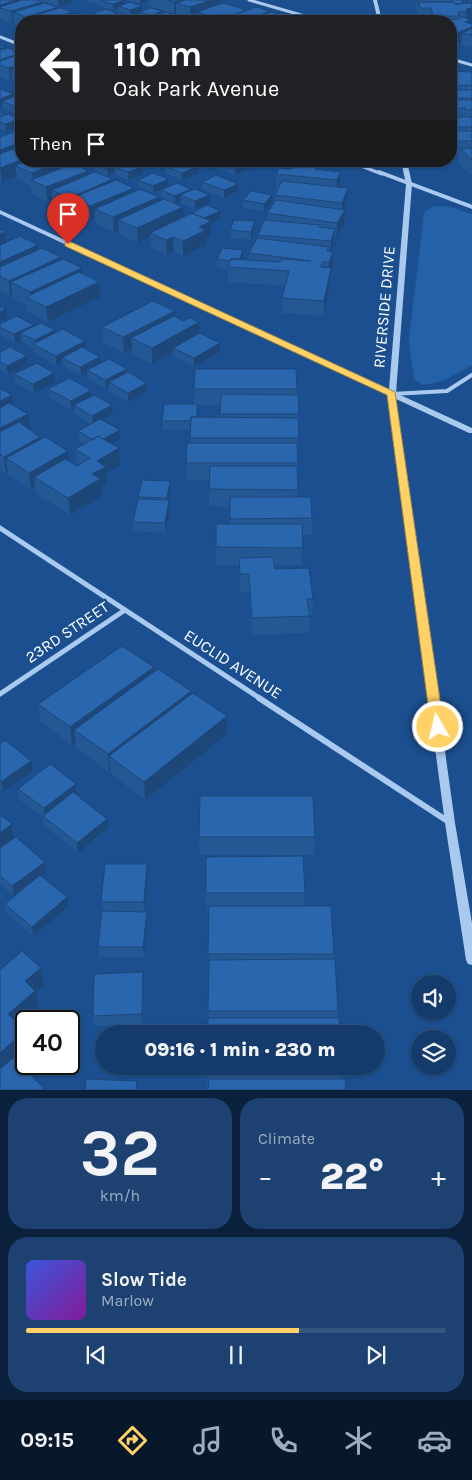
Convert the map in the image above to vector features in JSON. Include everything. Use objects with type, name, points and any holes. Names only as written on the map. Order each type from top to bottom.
[{"type":"street","points":[[249,0],[301,15]]},
{"type":"street","points":[[375,0],[379,15]]},
{"type":"street","points":[[0,38],[15,43]]},
{"type":"street","points":[[457,61],[472,65]]},
{"type":"street","points":[[364,167],[472,207]]},
{"type":"street","name":"RIVERSIDE DRIVE","points":[[405,167],[409,184],[392,394],[450,823],[472,960]]},
{"type":"street","points":[[0,212],[472,431]]},
{"type":"street","points":[[392,394],[447,391],[472,375]]},
{"type":"street","name":"EUCLID AVENUE","points":[[0,528],[450,823]]},
{"type":"street","name":"23RD STREET","points":[[0,694],[125,610]]},
{"type":"shaded area","points":[[435,206],[451,207],[472,214],[472,365],[443,381],[423,385],[414,379],[409,340],[424,212]]},
{"type":"building","points":[[0,0],[17,0],[0,5]]},
{"type":"building","points":[[22,0],[42,2],[11,11],[0,8],[0,7]]},
{"type":"building","points":[[125,0],[113,4],[101,1]]},
{"type":"building","points":[[185,0],[211,0],[190,7],[176,3]]},
{"type":"building","points":[[417,0],[462,0],[463,4],[455,4],[454,2],[419,2],[419,5]]},
{"type":"building","points":[[130,2],[142,6],[130,10],[119,6]]},
{"type":"building","points":[[419,2],[472,3],[472,8],[466,9],[467,12],[458,12],[459,16],[433,15],[431,8],[420,8]]},
{"type":"building","points":[[45,3],[58,7],[32,15],[21,15],[13,12]]},
{"type":"building","points":[[223,3],[247,10],[233,15],[207,15],[197,12]]},
{"type":"building","points":[[256,7],[270,11],[259,15],[233,15]]},
{"type":"building","points":[[60,8],[73,12],[63,15],[36,15]]},
{"type":"building","points":[[151,8],[163,11],[151,15],[139,12]]},
{"type":"building","points":[[106,9],[117,13],[99,15],[93,13]]},
{"type":"building","points":[[166,12],[176,15],[157,15]]},
{"type":"building","points":[[271,12],[282,15],[262,15]]},
{"type":"building","points":[[463,17],[471,20],[465,22],[472,24],[472,27],[457,33],[457,19]]},
{"type":"building","points":[[472,29],[472,35],[462,33]]},
{"type":"building","points":[[8,48],[15,51],[15,55],[0,60],[0,50]]},
{"type":"building","points":[[15,56],[15,66],[9,68],[0,65],[0,61]]},
{"type":"building","points":[[457,71],[472,72],[472,85],[457,86]]},
{"type":"building","points":[[1,89],[13,94],[0,99]]},
{"type":"building","points":[[457,90],[472,90],[472,98],[457,98]]},
{"type":"building","points":[[15,97],[15,106],[14,106],[2,101]]},
{"type":"building","points":[[457,100],[472,100],[472,110],[466,110],[465,108],[457,108]]},
{"type":"building","points":[[8,114],[15,117],[15,121],[5,124],[0,122],[0,117]]},
{"type":"building","points":[[457,117],[472,117],[472,127],[457,127]]},
{"type":"building","points":[[15,131],[15,144],[0,150],[0,137]]},
{"type":"building","points":[[457,131],[472,131],[472,141],[457,141]]},
{"type":"building","points":[[15,148],[15,162],[0,168],[0,154]]},
{"type":"building","points":[[472,148],[472,160],[460,149]]},
{"type":"building","points":[[17,167],[46,167],[32,173]]},
{"type":"building","points":[[65,167],[80,167],[88,171],[46,187],[31,180]]},
{"type":"building","points":[[115,167],[142,167],[128,172]]},
{"type":"building","points":[[167,167],[196,167],[182,173]]},
{"type":"building","points":[[293,167],[316,167],[315,169],[340,172],[337,180],[276,174],[279,168],[292,169]]},
{"type":"building","points":[[95,172],[113,179],[69,198],[52,190]]},
{"type":"building","points":[[153,173],[168,179],[153,186],[138,180]]},
{"type":"building","points":[[216,175],[238,184],[224,190],[202,182]]},
{"type":"building","points":[[116,180],[134,188],[90,206],[72,198]]},
{"type":"building","points":[[282,181],[348,188],[342,203],[275,195]]},
{"type":"building","points":[[177,183],[191,189],[175,196],[161,190]]},
{"type":"building","points":[[140,189],[159,197],[113,217],[95,209]]},
{"type":"building","points":[[195,189],[210,195],[195,201],[180,195]]},
{"type":"building","points":[[251,191],[272,195],[264,204],[243,200]]},
{"type":"building","points":[[164,199],[183,207],[137,228],[118,220]]},
{"type":"building","points":[[276,200],[345,210],[337,223],[267,213]]},
{"type":"building","points":[[207,205],[220,211],[204,218],[192,213],[190,214]]},
{"type":"building","points":[[192,213],[211,221],[199,227],[206,230],[183,241],[173,237],[166,240],[150,233]]},
{"type":"building","points":[[234,220],[255,221],[251,232],[230,230]]},
{"type":"building","points":[[264,220],[320,225],[319,227],[335,229],[331,241],[258,235]]},
{"type":"building","points":[[20,236],[38,245],[0,262],[0,245]]},
{"type":"building","points":[[257,238],[329,247],[327,251],[333,252],[329,262],[322,262],[321,267],[331,268],[324,301],[282,298],[289,271],[228,267],[231,259],[280,262],[281,259],[311,261],[249,253]]},
{"type":"building","points":[[42,248],[61,257],[9,281],[0,276],[0,267]]},
{"type":"building","points":[[222,248],[243,250],[240,259],[231,259],[230,261],[217,259]]},
{"type":"building","points":[[63,259],[82,268],[30,292],[11,282]]},
{"type":"building","points":[[79,272],[99,282],[46,307],[26,297]]},
{"type":"building","points":[[153,301],[175,311],[123,337],[102,327]]},
{"type":"building","points":[[0,306],[6,309],[0,312]]},
{"type":"building","points":[[17,316],[34,325],[14,334],[0,327],[0,324]]},
{"type":"building","points":[[174,316],[183,321],[190,318],[199,322],[152,348],[131,338]]},
{"type":"building","points":[[41,323],[55,330],[35,340],[20,333]]},
{"type":"building","points":[[63,329],[85,341],[56,356],[33,344]]},
{"type":"building","points":[[200,333],[220,343],[194,358],[173,348]]},
{"type":"building","points":[[10,347],[27,356],[7,366],[0,362],[0,352]]},
{"type":"building","points":[[82,347],[100,357],[80,367],[62,358]]},
{"type":"building","points":[[109,359],[127,369],[105,380],[87,370]]},
{"type":"building","points":[[37,363],[54,373],[33,384],[14,374]]},
{"type":"building","points":[[195,369],[296,369],[297,389],[194,389]]},
{"type":"building","points":[[128,372],[147,383],[128,393],[109,382]]},
{"type":"building","points":[[69,378],[91,390],[71,401],[48,389]]},
{"type":"building","points":[[0,388],[12,395],[0,401]]},
{"type":"building","points":[[221,394],[298,395],[299,414],[220,414]]},
{"type":"building","points":[[94,395],[112,405],[92,416],[74,405]]},
{"type":"building","points":[[9,403],[28,414],[0,428],[0,408]]},
{"type":"building","points":[[164,404],[197,404],[197,417],[191,417],[191,421],[162,421]]},
{"type":"building","points":[[191,417],[298,418],[299,438],[190,438]]},
{"type":"building","points":[[100,419],[120,430],[103,439],[98,436],[93,440],[78,431]]},
{"type":"building","points":[[19,422],[40,437],[4,457],[0,454],[0,432]]},
{"type":"building","points":[[98,436],[119,448],[97,461],[106,467],[92,474],[100,479],[68,498],[34,477],[65,459],[77,466],[90,458],[75,449]]},
{"type":"building","points":[[45,437],[68,451],[29,473],[6,458]]},
{"type":"building","points":[[187,443],[297,443],[298,463],[186,463]]},
{"type":"building","points":[[210,466],[297,466],[298,490],[209,489]]},
{"type":"building","points":[[142,480],[170,481],[167,498],[138,497]]},
{"type":"building","points":[[230,497],[311,497],[312,518],[230,519]]},
{"type":"building","points":[[138,499],[169,500],[165,523],[133,522]]},
{"type":"building","points":[[216,524],[302,524],[303,548],[216,547]]},
{"type":"building","points":[[273,557],[275,569],[309,568],[313,599],[307,599],[310,616],[252,618],[249,574],[240,574],[239,558]]},
{"type":"building","points":[[122,646],[154,667],[70,727],[38,704]]},
{"type":"building","points":[[158,669],[191,691],[108,754],[74,730]]},
{"type":"building","points":[[193,693],[227,716],[144,782],[109,756]]},
{"type":"building","points":[[5,740],[31,761],[1,782],[0,744]]},
{"type":"building","points":[[50,764],[76,784],[44,808],[18,789]]},
{"type":"building","points":[[73,792],[107,819],[77,843],[43,816]]},
{"type":"building","points":[[200,796],[313,796],[315,837],[199,837]]},
{"type":"building","points":[[0,815],[12,824],[0,833]]},
{"type":"building","points":[[16,837],[45,862],[12,886],[0,876],[0,848]]},
{"type":"building","points":[[303,856],[305,893],[206,893],[206,857]]},
{"type":"building","points":[[105,864],[147,864],[144,902],[101,902]]},
{"type":"building","points":[[40,875],[67,897],[32,927],[5,904]]},
{"type":"building","points":[[209,906],[331,906],[334,954],[208,954]]},
{"type":"building","points":[[102,911],[147,912],[143,947],[98,947]]},
{"type":"building","points":[[22,951],[41,968],[25,981],[35,991],[8,1014],[15,1021],[15,1040],[0,1053],[0,970]]},
{"type":"building","points":[[335,959],[338,1011],[208,1011],[209,960]]},
{"type":"building","points":[[143,972],[142,1014],[93,1016],[94,974]]},
{"type":"building","points":[[208,1018],[339,1018],[339,1025],[208,1025]]},
{"type":"building","points":[[13,1058],[15,1060],[15,1075],[31,1075],[44,1088],[42,1090],[0,1090],[0,1069]]},
{"type":"building","points":[[86,1079],[137,1081],[136,1090],[85,1090]]},
{"type":"building","points":[[209,1079],[345,1079],[346,1090],[208,1090]]},
{"type":"route","points":[[68,244],[392,394],[438,727]]}]
